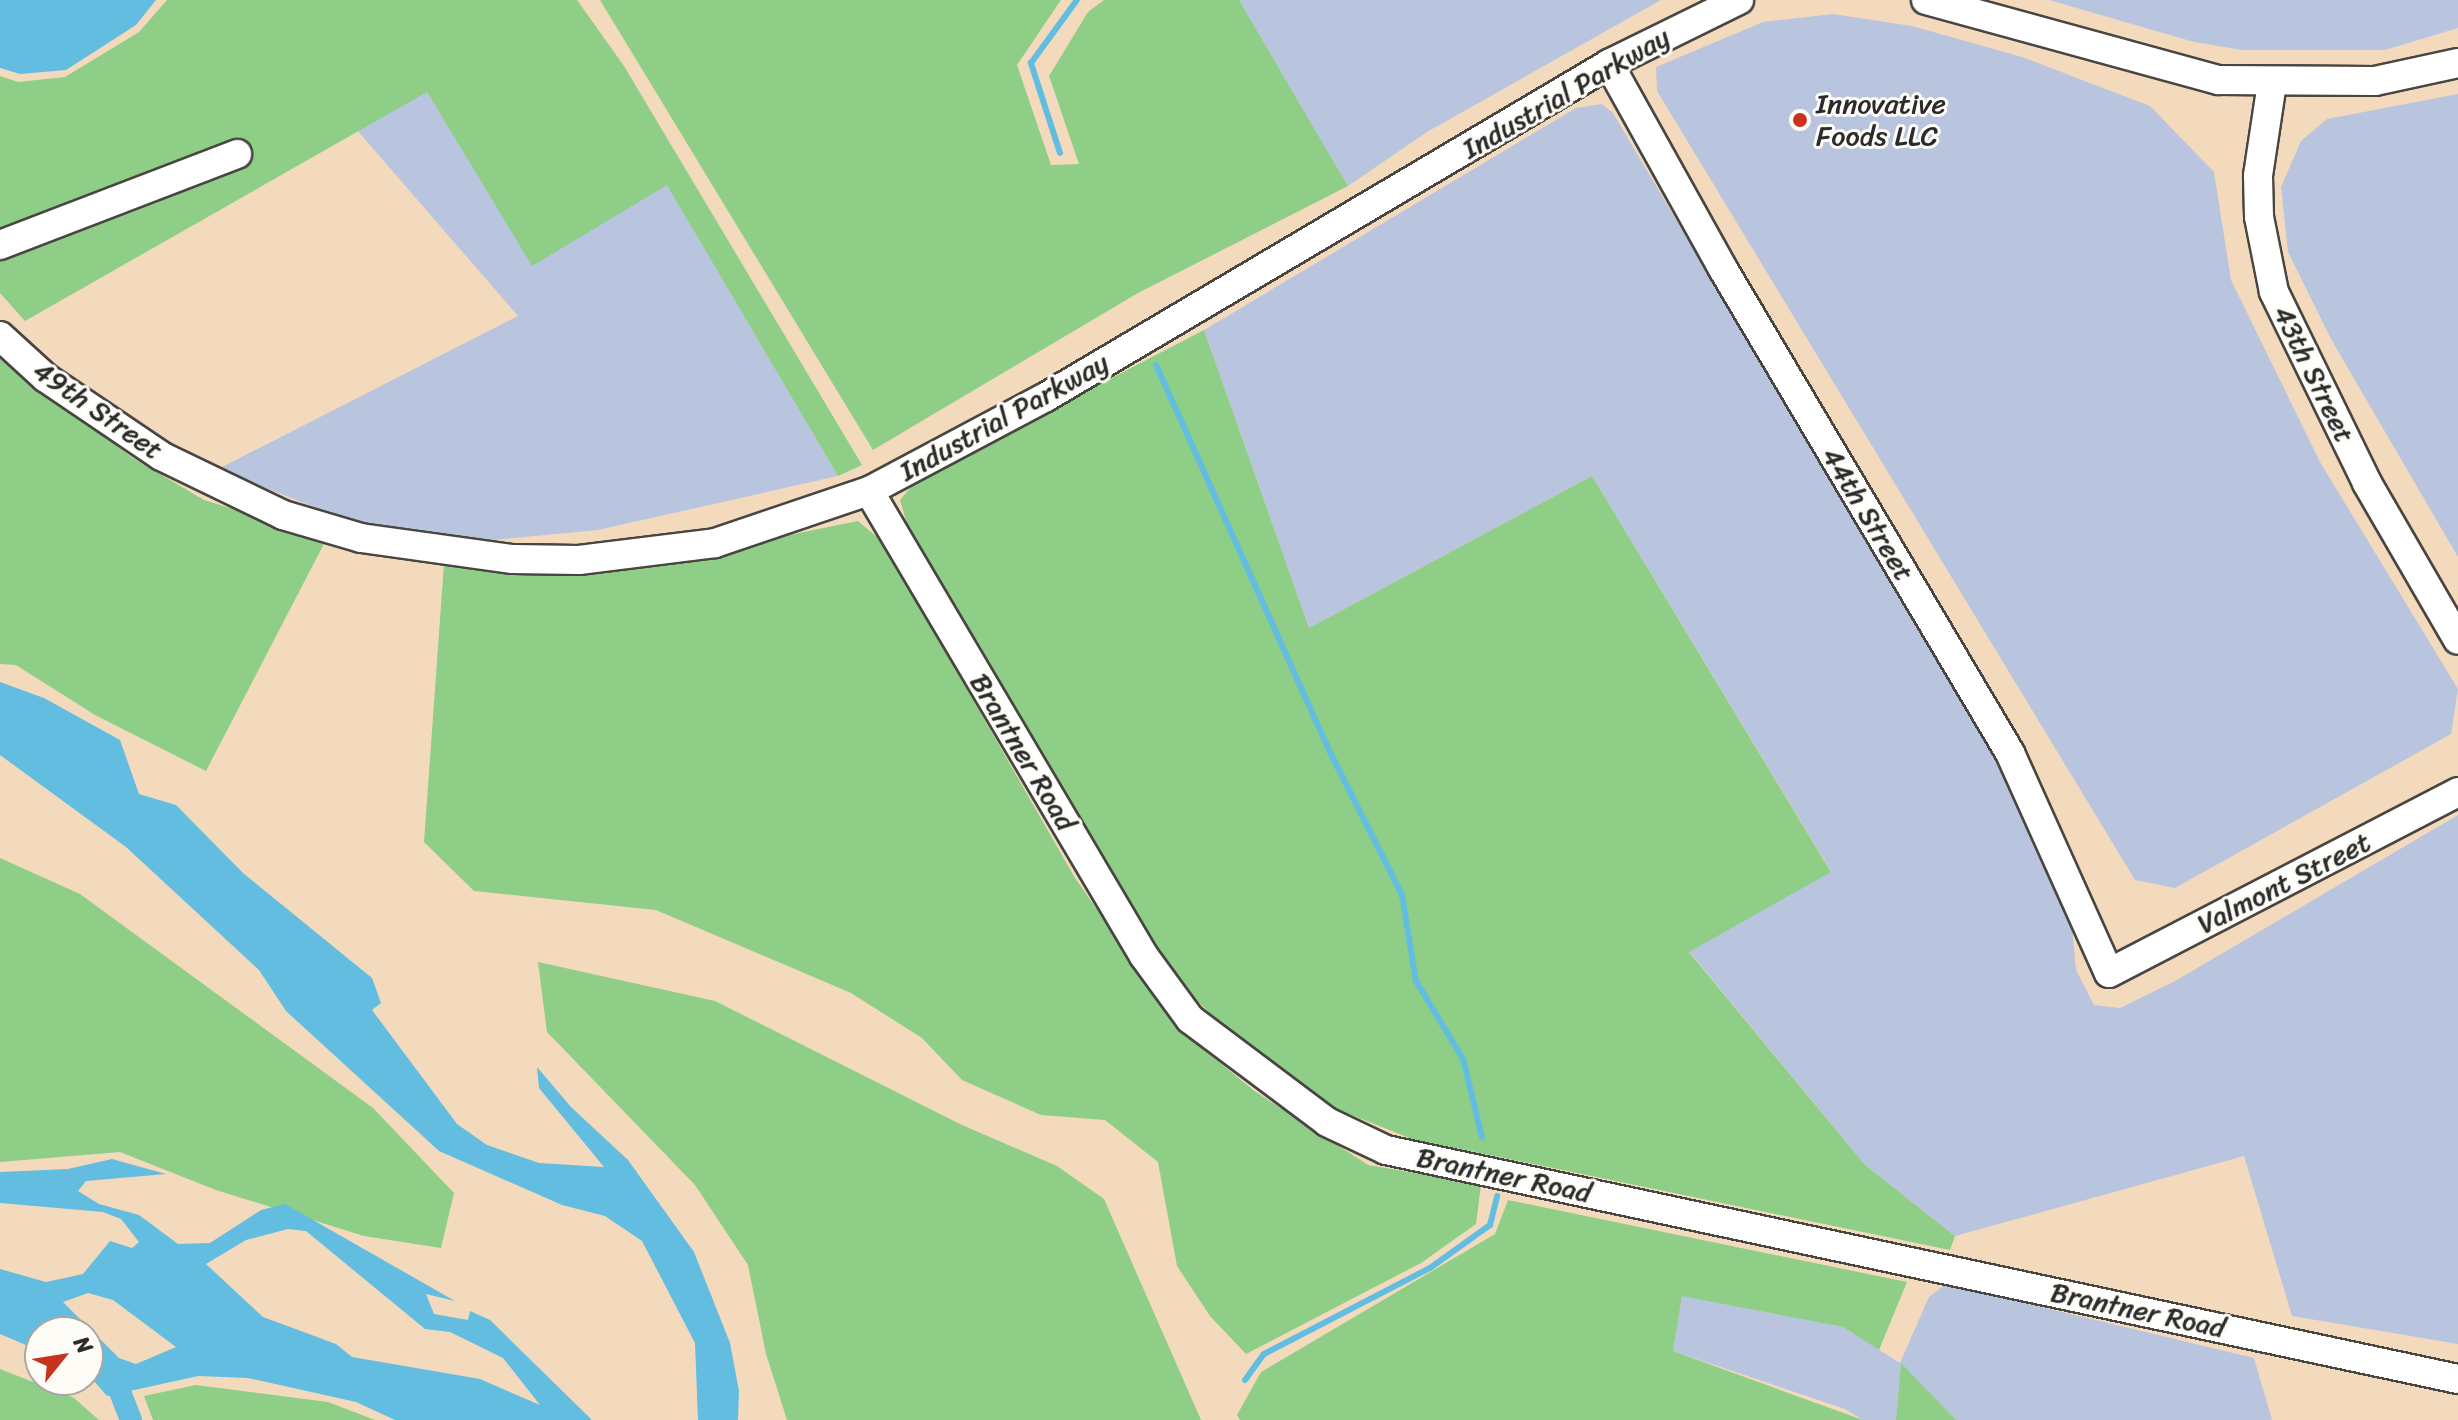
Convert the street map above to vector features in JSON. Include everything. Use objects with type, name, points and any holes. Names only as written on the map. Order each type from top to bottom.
[{"type":"street","name":"Industrial Parkway","points":[[201,477],[283,515],[361,538],[513,559],[579,560],[715,543],[869,491],[1046,397],[1609,64],[1739,0]]},
{"type":"street","points":[[1926,0],[2172,70],[2272,83],[2375,81],[2458,63]]},
{"type":"street","name":"44th Street","points":[[1609,64],[1723,269],[2010,753],[2109,973]]},
{"type":"street","name":"43th Street","points":[[2272,83],[2258,176],[2259,217],[2274,292],[2367,483],[2458,640]]},
{"type":"street","points":[[0,245],[237,154]]},
{"type":"street","name":"49th Street","points":[[0,336],[46,378],[201,477]]},
{"type":"street","name":"Brantner Road","points":[[869,491],[1144,956],[1190,1019],[1252,1071],[1327,1122],[1386,1150],[2458,1379]]},
{"type":"street","name":"Valmont Street","points":[[2109,973],[2458,792]]},
{"type":"shaded area","points":[[1239,0],[1661,0],[1427,132],[1348,186]]},
{"type":"shaded area","points":[[2049,0],[2458,0],[2458,28],[2385,50],[2242,50],[2194,42]]},
{"type":"shaded area","points":[[1833,14],[1912,26],[2022,57],[2150,106],[2214,172],[2231,280],[2320,462],[2458,689],[2451,734],[2175,888],[2135,880],[1657,91],[1656,67],[1763,22]]},
{"type":"shaded area","points":[[427,92],[532,265],[667,184],[838,476],[598,530],[441,545],[337,516],[218,469],[518,316],[356,129]]},
{"type":"shaded area","points":[[2458,94],[2458,557],[2331,339],[2288,252],[2281,187],[2301,141],[2327,119]]},
{"type":"shaded area","points":[[1602,104],[1613,113],[2002,771],[2072,927],[2076,970],[2094,1005],[2120,1008],[2175,981],[2458,815],[2458,1344],[2292,1316],[2244,1156],[1955,1236],[1865,1165],[1689,951],[1831,871],[1592,476],[1309,628],[1204,330],[1576,108]]},
{"type":"shaded area","points":[[1946,1284],[2254,1358],[2272,1420],[1956,1420],[1901,1364],[1896,1420],[1863,1420],[1845,1409],[1673,1351],[1682,1295],[1843,1327],[1900,1363],[1929,1297]]},
{"type":"green space","points":[[167,0],[577,0],[624,66],[862,465],[838,476],[667,185],[532,266],[427,92],[25,321],[0,293],[0,76],[18,82],[65,77],[139,32]]},
{"type":"green space","points":[[600,0],[1061,0],[1017,65],[1051,165],[1079,164],[1049,76],[1088,12],[1104,0],[1239,0],[1348,186],[1138,293],[873,450]]},
{"type":"green space","points":[[1204,330],[1309,628],[1592,476],[1831,872],[1689,952],[1865,1165],[1955,1236],[1950,1250],[1412,1139],[1324,1104],[1243,1045],[1195,999],[1158,951],[907,524],[900,500],[919,478]]},
{"type":"green space","points":[[0,359],[133,458],[204,500],[327,538],[206,771],[95,715],[16,665],[0,664]]},
{"type":"green space","points":[[858,521],[883,542],[1075,878],[1184,1033],[1253,1090],[1368,1165],[1481,1184],[1476,1224],[1421,1263],[1246,1354],[1210,1316],[1177,1266],[1158,1162],[1105,1120],[1041,1115],[962,1080],[922,1038],[851,993],[656,910],[474,891],[424,842],[444,564],[617,570]]},
{"type":"green space","points":[[0,858],[80,894],[373,1108],[454,1193],[441,1248],[364,1236],[216,1190],[120,1152],[0,1162]]},
{"type":"green space","points":[[538,962],[715,1001],[962,1125],[1057,1166],[1104,1199],[1201,1420],[787,1420],[766,1354],[748,1265],[695,1185],[547,1032]]},
{"type":"green space","points":[[1508,1200],[1907,1282],[1879,1350],[1843,1327],[1682,1296],[1673,1351],[1863,1420],[1240,1420],[1237,1415],[1261,1372],[1495,1234]]},
{"type":"green space","points":[[1901,1363],[1956,1420],[1896,1420]]},
{"type":"green space","points":[[0,1369],[24,1378],[24,1396],[69,1396],[99,1420],[0,1420]]},
{"type":"green space","points":[[196,1385],[328,1402],[375,1420],[153,1420],[144,1396]]},
{"type":"water","points":[[0,0],[156,0],[136,25],[66,70],[20,74],[0,68]]},
{"type":"water","points":[[0,682],[44,698],[120,740],[139,794],[176,805],[243,873],[372,978],[381,1003],[372,1010],[457,1124],[487,1145],[539,1163],[604,1167],[539,1088],[537,1067],[571,1107],[628,1160],[694,1252],[730,1343],[739,1391],[738,1420],[698,1420],[695,1343],[642,1241],[605,1216],[562,1205],[439,1151],[286,1011],[259,970],[126,847],[0,755]]},
{"type":"water","points":[[112,1159],[166,1174],[86,1181],[78,1191],[99,1204],[139,1215],[178,1244],[210,1243],[261,1210],[285,1204],[455,1301],[426,1294],[434,1314],[468,1320],[470,1311],[490,1320],[592,1420],[395,1420],[356,1402],[248,1378],[198,1376],[107,1396],[104,1393],[104,1343],[119,1358],[136,1364],[176,1347],[113,1300],[88,1293],[63,1302],[77,1316],[24,1316],[24,1344],[0,1334],[0,1269],[46,1282],[83,1274],[110,1241],[132,1248],[139,1242],[121,1219],[103,1212],[0,1203],[0,1172],[68,1169]],"holes":[[[288,1229],[306,1231],[425,1329],[450,1332],[503,1358],[540,1405],[480,1379],[352,1357],[336,1344],[263,1317],[206,1264],[246,1240]]]},
{"type":"waterway","points":[[1060,153],[1031,63],[1077,0]]},
{"type":"waterway","points":[[1156,365],[1333,758],[1402,895],[1416,981],[1463,1059],[1482,1137]]},
{"type":"waterway","points":[[1245,1380],[1264,1354],[1430,1268],[1490,1225],[1497,1196]]},
{"type":"waterway","points":[[115,1379],[131,1420]]},
{"type":"place","name":"Innovative Foods LLC","points":[[1800,120]]}]
